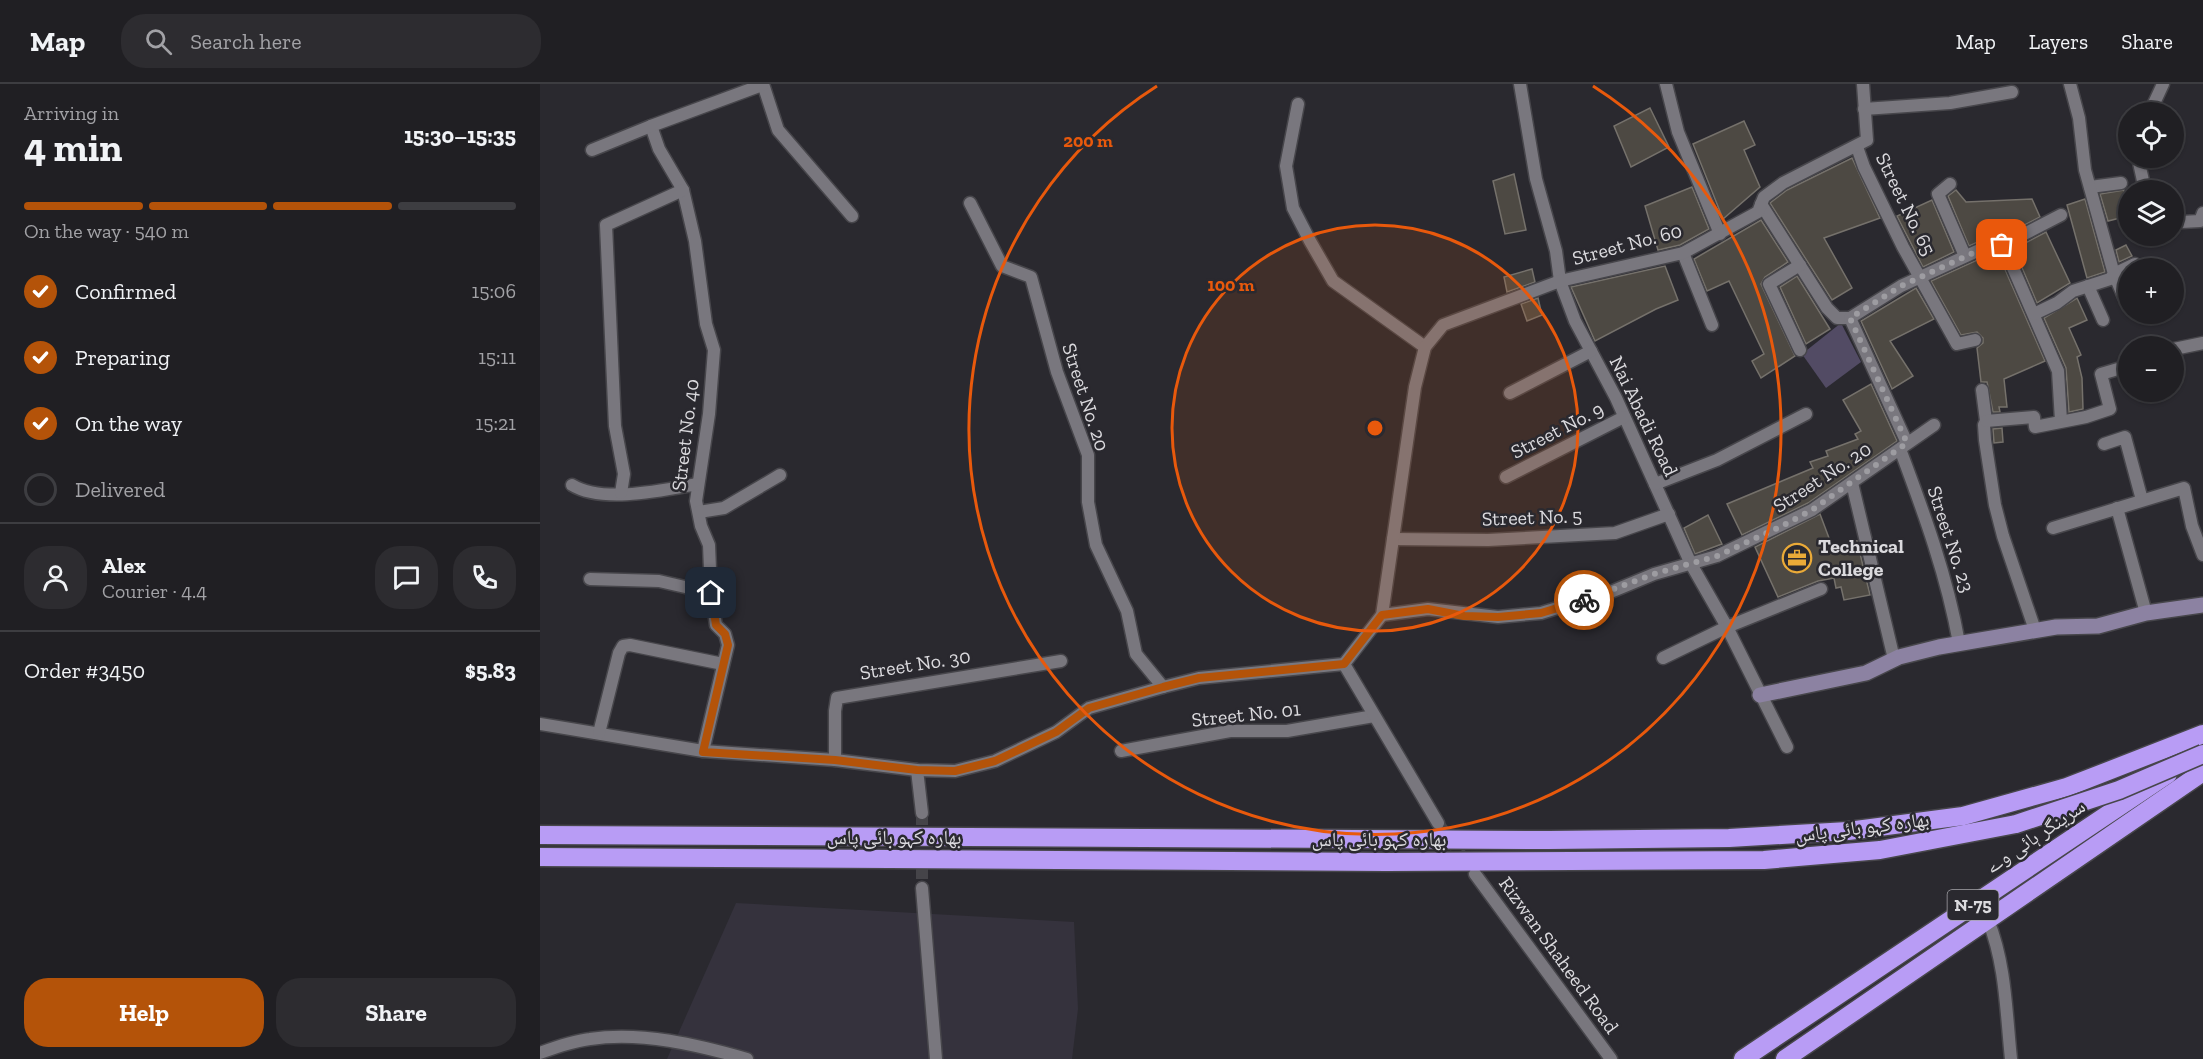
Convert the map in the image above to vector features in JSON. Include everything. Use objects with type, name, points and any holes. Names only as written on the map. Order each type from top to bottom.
[{"type":"highway","name":"بھارہ کہو بائی پاس","points":[[540,835],[1549,840],[1729,838],[1848,831],[1963,816],[2067,787],[2203,734]]},
{"type":"highway","name":"بھارہ کہو بائی پاس","points":[[540,857],[1364,862],[1764,860],[1880,850],[2016,824],[2119,790],[2203,752]]},
{"type":"highway","name":"سرینگر ہائی وے","points":[[1785,1059],[1988,920],[2203,752]]},
{"type":"highway","name":"سرینگر ہائی وے","points":[[1743,1059],[2118,818],[2203,772]]},
{"type":"street","points":[[592,150],[762,84],[778,130],[852,216]]},
{"type":"street","name":"Nai Abadi Road","points":[[1520,84],[1536,179],[1556,251],[1560,281],[1692,564],[1727,627],[1786,747]]},
{"type":"street","points":[[1666,84],[1678,132],[1720,234]]},
{"type":"street","points":[[1857,147],[1867,140],[1863,84]]},
{"type":"street","points":[[2070,84],[2079,118],[2090,187],[2118,283]]},
{"type":"street","points":[[2155,102],[2163,84]]},
{"type":"street","points":[[1864,109],[1950,103],[2012,92]]},
{"type":"street","points":[[1298,104],[1286,166],[1293,208],[1306,233],[1333,281],[1425,347]]},
{"type":"street","name":"Street No. 40","points":[[651,126],[659,149],[683,190],[695,241],[706,324],[714,350],[709,414],[696,501],[709,545],[711,593],[716,625],[725,634],[728,645],[703,752]]},
{"type":"street","name":"Street No. 60","points":[[1560,281],[1683,253],[1758,212],[1764,197],[1783,183],[1857,147]]},
{"type":"street","name":"Street No. 65","points":[[1857,147],[1864,167],[1920,278],[1957,344],[1975,340]]},
{"type":"street","points":[[2090,187],[2118,183]]},
{"type":"street","points":[[1950,184],[1938,194],[1965,256]]},
{"type":"street","points":[[621,493],[624,474],[615,426],[606,225],[683,190]]},
{"type":"street","name":"Street No. 20","points":[[970,203],[1002,266],[1031,277],[1057,372],[1088,455],[1088,502],[1096,545],[1127,611],[1136,654],[1163,687]]},
{"type":"street","points":[[1761,204],[1827,308],[1837,318],[1850,318],[1901,286],[1999,241],[2058,371],[2061,422]]},
{"type":"street","points":[[2184,222],[2200,221],[2203,213]]},
{"type":"street","points":[[2002,245],[2061,215]]},
{"type":"street","points":[[1683,253],[1712,326]]},
{"type":"street","points":[[1800,265],[1769,284],[1800,350]]},
{"type":"street","points":[[2034,314],[2057,303],[2073,291],[2110,279],[2118,272]]},
{"type":"street","points":[[540,724],[703,752],[835,760],[917,770],[955,771],[995,761],[1056,732],[1089,708],[1163,687],[1199,678],[1344,664],[1382,615],[1415,387],[1425,347],[1443,325],[1560,281]]},
{"type":"street","points":[[2088,286],[2103,320]]},
{"type":"street","name":"Street No. 23","points":[[1850,318],[1904,446],[1951,599],[1959,644]]},
{"type":"street","points":[[2184,347],[2203,344]]},
{"type":"street","points":[[1510,393],[1591,351]]},
{"type":"street","points":[[1986,421],[2034,417],[2035,427],[2110,409],[2101,374],[2118,369]]},
{"type":"street","points":[[1982,390],[1986,421],[1985,440],[1995,505],[2002,536],[2036,630]]},
{"type":"street","points":[[1655,484],[1717,460],[1806,414]]},
{"type":"street","name":"Street No. 9","points":[[1506,477],[1624,417]]},
{"type":"street","name":"Street No. 20","points":[[1382,615],[1428,609],[1464,616],[1498,617],[1541,613],[1717,556],[1812,510],[1934,425]]},
{"type":"street","points":[[2104,444],[2126,437],[2142,500]]},
{"type":"street","points":[[699,512],[724,508],[780,475]]},
{"type":"street","points":[[1852,483],[1894,659]]},
{"type":"street","points":[[573,485],[579,489],[600,492],[639,493],[698,484]]},
{"type":"street","points":[[2053,528],[2184,488],[2192,526],[2203,555]]},
{"type":"street","points":[[2117,508],[2146,613]]},
{"type":"street","name":"Street No. 5","points":[[1393,539],[1488,540],[1615,533],[1669,514]]},
{"type":"street","points":[[590,579],[658,582],[711,593]]},
{"type":"street","points":[[1663,658],[1727,627],[1821,589]]},
{"type":"street","points":[[1760,695],[1866,673],[1894,659],[1959,644],[2036,630],[2098,626],[2146,613],[2203,605]]},
{"type":"street","points":[[599,733],[619,653],[623,646],[658,650],[723,664]]},
{"type":"street","name":"Street No. 30","points":[[835,760],[837,698],[1060,661]]},
{"type":"street","points":[[1344,664],[1438,823]]},
{"type":"street","name":"Street No. 01","points":[[1121,751],[1230,731],[1287,731],[1374,716]]},
{"type":"street","points":[[917,770],[922,813]]},
{"type":"street","name":"Rizwan Shaheed Road","points":[[1475,874],[1611,1059]]},
{"type":"street","points":[[922,888],[936,1059]]},
{"type":"street","points":[[1988,920],[1996,939],[2007,994],[2011,1059]]},
{"type":"street","points":[[540,1053],[578,1041],[628,1038],[687,1045],[747,1059]]},
{"type":"shaded area","points":[[1841,323],[1861,362],[1826,388],[1802,354]]},
{"type":"shaded area","points":[[736,903],[1074,922],[1078,1009],[1072,1059],[667,1059]]},
{"type":"building","points":[[1650,108],[1669,147],[1631,167],[1614,126]]},
{"type":"building","points":[[1744,121],[1755,145],[1744,150],[1760,187],[1723,219],[1693,144]]},
{"type":"building","points":[[1852,158],[1880,218],[1824,238],[1852,288],[1832,300],[1770,203],[1787,190]]},
{"type":"building","points":[[1514,174],[1526,230],[1505,234],[1493,181]]},
{"type":"building","points":[[1692,187],[1709,229],[1680,245],[1658,250],[1645,206]]},
{"type":"building","points":[[1956,190],[1966,202],[2032,199],[2040,217],[2005,235],[1996,234],[1969,246],[1948,196]]},
{"type":"building","points":[[2118,191],[2118,218],[2108,221],[2100,194]]},
{"type":"building","points":[[2085,199],[2105,272],[2087,278],[2067,205]]},
{"type":"building","points":[[1932,200],[1954,252],[1923,267],[1897,216]]},
{"type":"building","points":[[1761,220],[1788,262],[1765,277],[1761,284],[1795,356],[1761,378],[1752,361],[1764,354],[1729,281],[1707,291],[1694,259]]},
{"type":"building","points":[[2046,232],[2070,283],[2037,303],[2014,249]]},
{"type":"building","points":[[2127,246],[2132,256],[2118,258],[2116,250]]},
{"type":"building","points":[[1997,251],[2045,361],[2004,379],[2007,407],[1999,407],[2000,412],[1993,412],[1987,382],[1981,382],[1977,348],[1983,343],[1983,338],[1977,332],[1961,335],[1931,281]]},
{"type":"building","points":[[1665,266],[1678,300],[1595,341],[1571,287]]},
{"type":"building","points":[[1532,269],[1535,282],[1507,292],[1504,277]]},
{"type":"building","points":[[1797,276],[1830,329],[1806,344],[1780,287]]},
{"type":"building","points":[[1916,288],[1934,319],[1890,341],[1913,376],[1892,389],[1861,321]]},
{"type":"building","points":[[1538,298],[1542,315],[1527,321],[1521,304]]},
{"type":"building","points":[[2077,298],[2087,320],[2069,328],[2081,355],[2077,357],[2082,378],[2083,409],[2069,412],[2066,368],[2044,318]]},
{"type":"building","points":[[1871,384],[1897,441],[1808,503],[1742,535],[1727,504],[1813,468],[1810,462],[1828,456],[1826,451],[1858,439],[1855,434],[1861,431],[1843,400]]},
{"type":"building","points":[[2002,428],[2003,442],[1994,443],[1993,429]]},
{"type":"building","name":"Technical College","points":[[1820,514],[1832,546],[1857,541],[1870,595],[1844,600],[1841,587],[1836,588],[1834,578],[1818,581],[1778,597],[1755,547]]},
{"type":"building","points":[[1708,515],[1722,544],[1695,554],[1684,528]]},
{"type":"tunnel","points":[[922,813],[922,888]]},
{"type":"tunnel","points":[[1438,823],[1469,866]]},
{"type":"way so far","points":[[1584,600],[1654,574],[1717,556],[1780,527],[1840,492],[1907,443],[1889,408],[1850,318],[1901,286],[1999,241],[2002,245]]},
{"type":"place","name":"Technical College","points":[[1797,558]]},
{"type":"route","points":[[711,593],[716,625],[725,634],[728,645],[712,723],[703,752],[835,760],[917,770],[955,771],[995,761],[1056,732],[1089,708],[1163,687],[1199,678],[1344,664],[1382,615],[1428,609],[1464,616],[1498,617],[1541,613],[1584,600]]}]
